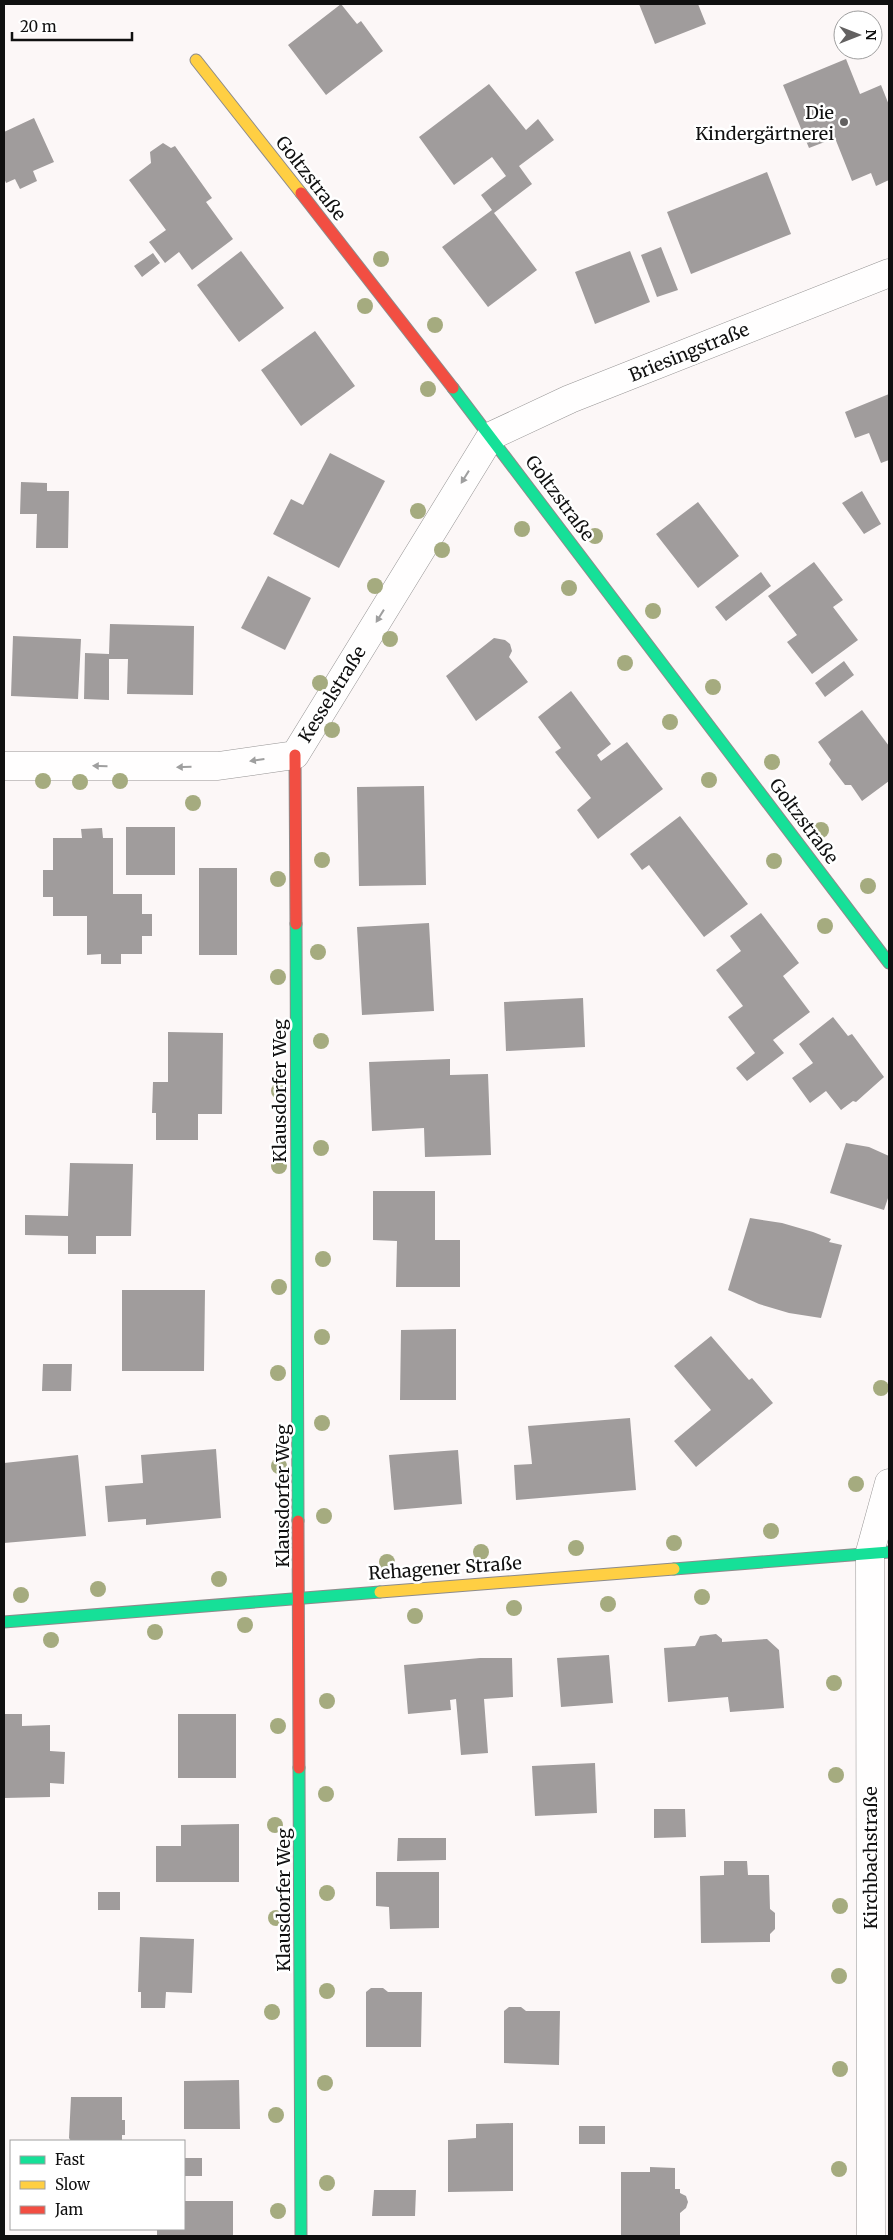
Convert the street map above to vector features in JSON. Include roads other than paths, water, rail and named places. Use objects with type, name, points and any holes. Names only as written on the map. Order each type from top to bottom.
[{"type":"street","name":"Goltzstraße","points":[[196,60],[491,436],[889,963]]},
{"type":"street","name":"Briesingstraße","points":[[491,436],[570,399],[889,273]]},
{"type":"street","name":"Kesselstraße","points":[[4,766],[218,766],[295,755],[491,436]]},
{"type":"street","name":"Klausdorfer Weg","points":[[295,755],[300,1597],[301,2236]]},
{"type":"street","name":"Kirchbachstraße","points":[[871,2236],[879,1552],[889,1483]]},
{"type":"street","name":"Rehagener Straße","points":[[4,1622],[879,1552]]},
{"type":"place","name":"Die Kindergärtnerei","points":[[844,122]]}]
